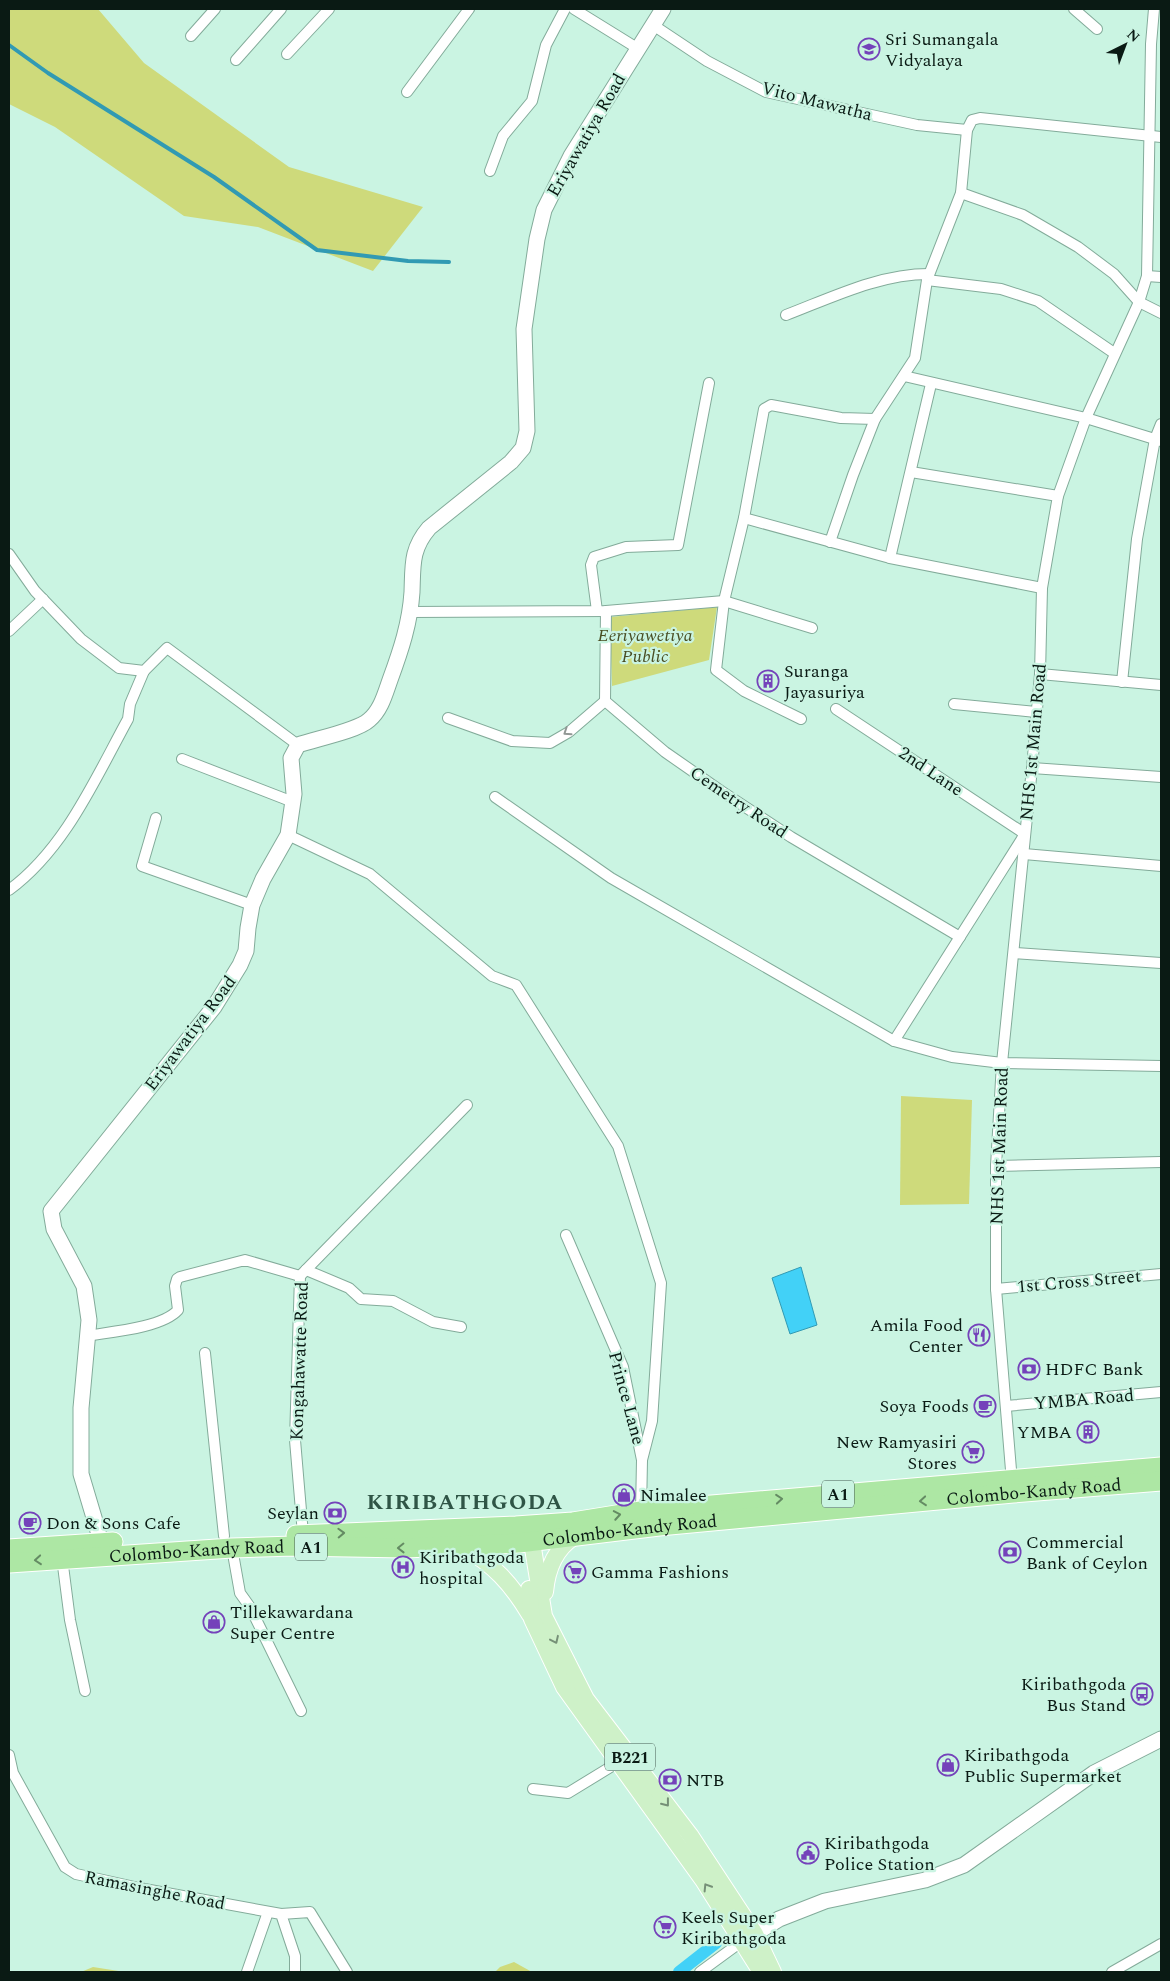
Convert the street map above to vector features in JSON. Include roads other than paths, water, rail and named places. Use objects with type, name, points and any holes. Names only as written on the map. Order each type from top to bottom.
[{"type":"highway","name":"Colombo-Kandy Road","points":[[9,1548],[101,1549],[228,1542],[303,1534],[524,1534],[574,1537],[1161,1467]]},
{"type":"highway","name":"Colombo-Kandy Road","points":[[228,1542],[462,1546],[573,1522],[641,1510],[1013,1486],[1161,1481]]},
{"type":"highway","name":"Colombo-Kandy Road","points":[[9,1563],[62,1558],[101,1549]]},
{"type":"main road","name":"B221","points":[[524,1534],[538,1618],[564,1687],[703,1880],[773,1972]]},
{"type":"main road","points":[[538,1618],[547,1573],[564,1544],[574,1537]]},
{"type":"main road","points":[[462,1546],[477,1555],[503,1576],[519,1598],[538,1618]]},
{"type":"main road","name":"B221","points":[[538,1618],[586,1699],[690,1835],[748,1938],[761,1972]]},
{"type":"street","points":[[192,36],[215,9]]},
{"type":"street","points":[[236,60],[281,9]]},
{"type":"street","points":[[287,54],[329,9]]},
{"type":"street","points":[[407,92],[469,9]]},
{"type":"street","points":[[490,171],[503,136],[532,101],[546,45],[565,9]]},
{"type":"street","points":[[574,9],[638,48]]},
{"type":"street","name":"Eriyawatiya Road","points":[[101,1549],[81,1474],[80,1408],[89,1320],[84,1286],[54,1229],[51,1211],[214,1007],[240,965],[246,951],[252,905],[263,880],[288,835],[294,794],[290,758],[298,744],[356,727],[369,720],[381,704],[404,643],[410,612],[414,557],[419,539],[429,528],[511,462],[523,448],[527,431],[524,329],[537,238],[544,210],[571,156],[663,9]]},
{"type":"street","points":[[1074,9],[1097,29]]},
{"type":"street","name":"NHS 1st Main Road","points":[[1013,1486],[996,1289],[996,1166],[1002,1063],[1024,854],[1040,674],[1042,588],[1058,496],[1086,418],[1139,302],[1147,276],[1156,137],[1151,44],[1154,9]]},
{"type":"street","name":"Vito Mawatha","points":[[654,25],[707,61],[766,92],[917,126],[967,130]]},
{"type":"street","points":[[830,542],[852,475],[876,419],[915,358],[928,277],[961,193],[967,130],[972,120],[980,118],[1156,137]]},
{"type":"street","points":[[961,193],[1023,215],[1078,247],[1114,274],[1139,302],[1161,313]]},
{"type":"street","points":[[786,315],[871,282],[910,274],[1001,289],[1038,301],[1114,354]]},
{"type":"street","points":[[1147,276],[1161,277]]},
{"type":"street","points":[[904,376],[1086,418],[1158,440]]},
{"type":"street","points":[[448,718],[512,741],[550,743],[569,732],[605,701],[602,611],[591,565],[594,557],[626,547],[678,545],[708,383]]},
{"type":"street","points":[[890,558],[932,384]]},
{"type":"street","points":[[801,718],[744,691],[716,670],[724,601],[744,518],[764,409],[771,405],[841,418],[876,419]]},
{"type":"street","points":[[1122,682],[1138,539],[1161,424]]},
{"type":"street","points":[[911,472],[1058,496]]},
{"type":"street","points":[[744,518],[890,558],[1042,588]]},
{"type":"street","points":[[9,554],[43,599],[82,639],[119,668],[144,671]]},
{"type":"street","points":[[9,631],[43,599]]},
{"type":"street","points":[[410,612],[602,611],[724,601],[812,628]]},
{"type":"street","points":[[9,890],[38,863],[69,824],[128,719],[130,704],[144,671],[167,648],[298,744]]},
{"type":"street","points":[[1040,674],[1161,685]]},
{"type":"street","name":"Cemetry Road","points":[[605,701],[665,752],[721,791],[791,837],[960,937]]},
{"type":"street","points":[[954,704],[1036,712]]},
{"type":"street","name":"2nd Lane","points":[[836,709],[1025,834]]},
{"type":"street","points":[[182,759],[293,802]]},
{"type":"street","points":[[1032,768],[1161,777]]},
{"type":"street","points":[[495,797],[611,878],[894,1041],[952,1057],[1002,1063],[1161,1066]]},
{"type":"street","points":[[156,818],[142,866],[252,905]]},
{"type":"street","points":[[894,1041],[1025,834]]},
{"type":"street","points":[[288,835],[370,874],[492,976],[516,985],[618,1146],[661,1282],[652,1421],[642,1460]]},
{"type":"street","points":[[1024,854],[1161,866]]},
{"type":"street","points":[[1014,953],[1161,963]]},
{"type":"street","name":"Kongahawatte Road","points":[[303,1534],[296,1440],[303,1273],[467,1105]]},
{"type":"street","points":[[996,1166],[1161,1162]]},
{"type":"street","name":"Prince Lane","points":[[566,1235],[623,1367],[642,1460],[641,1510]]},
{"type":"street","points":[[86,1336],[139,1328],[174,1315],[178,1310],[175,1286],[177,1278],[245,1260],[303,1273],[349,1288],[360,1299],[393,1301],[433,1322],[461,1327]]},
{"type":"street","name":"1st Cross Street","points":[[996,1289],[1161,1274]]},
{"type":"street","points":[[205,1353],[228,1542],[240,1593],[250,1607],[301,1711]]},
{"type":"street","name":"YMBA Road","points":[[1006,1406],[1161,1392]]},
{"type":"street","points":[[62,1558],[70,1620],[85,1691]]},
{"type":"street","points":[[700,1972],[748,1938],[779,1920],[825,1901],[926,1880],[964,1865],[1094,1773],[1161,1738]]},
{"type":"street","name":"Ramasinghe Road","points":[[9,1755],[13,1773],[65,1867],[76,1874],[139,1888],[268,1912],[281,1914],[310,1912],[347,1972]]},
{"type":"street","points":[[533,1789],[568,1793],[617,1762]]},
{"type":"street","points":[[247,1972],[268,1912]]},
{"type":"street","points":[[281,1914],[296,1956],[295,1972]]},
{"type":"street","points":[[1112,1972],[1161,1944]]},
{"type":"water","points":[[801,1267],[817,1325],[790,1334],[772,1278]]},
{"type":"waterway","points":[[9,45],[48,73],[214,177],[317,250],[408,261],[449,262]]},
{"type":"waterway","points":[[679,1972],[716,1943]]},
{"type":"place","name":"Sri Sumangala Vidyalaya","points":[[869,49]]},
{"type":"place","name":"Suranga Jayasuriya","points":[[768,681]]},
{"type":"place","name":"Amila Food Center","points":[[979,1335]]},
{"type":"place","name":"HDFC Bank","points":[[1029,1369]]},
{"type":"place","name":"Soya Foods","points":[[985,1406]]},
{"type":"place","name":"YMBA","points":[[1088,1432]]},
{"type":"place","name":"New Ramyasiri Stores","points":[[973,1452]]},
{"type":"place","name":"Nimalee","points":[[624,1495]]},
{"type":"place","name":"Seylan","points":[[335,1513]]},
{"type":"place","name":"Don & Sons Cafe","points":[[30,1523]]},
{"type":"place","name":"Commercial Bank of Ceylon","points":[[1010,1552]]},
{"type":"place","name":"Kiribathgoda hospital","points":[[403,1567]]},
{"type":"place","name":"Gamma Fashions","points":[[575,1572]]},
{"type":"place","name":"Tillekawardana Super Centre","points":[[214,1622]]},
{"type":"place","name":"Kiribathgoda Bus Stand","points":[[1142,1694]]},
{"type":"place","name":"Kiribathgoda Public Supermarket","points":[[948,1765]]},
{"type":"place","name":"NTB","points":[[670,1780]]},
{"type":"place","name":"Kiribathgoda Police Station","points":[[808,1853]]},
{"type":"place","name":"Keels Super Kiribathgoda","points":[[665,1927]]},
{"type":"district","name":"KIRIBATHGODA","points":[[465,1501]]},
{"type":"park label","name":"Eeriyawetiya Public","points":[[645,645]]}]
